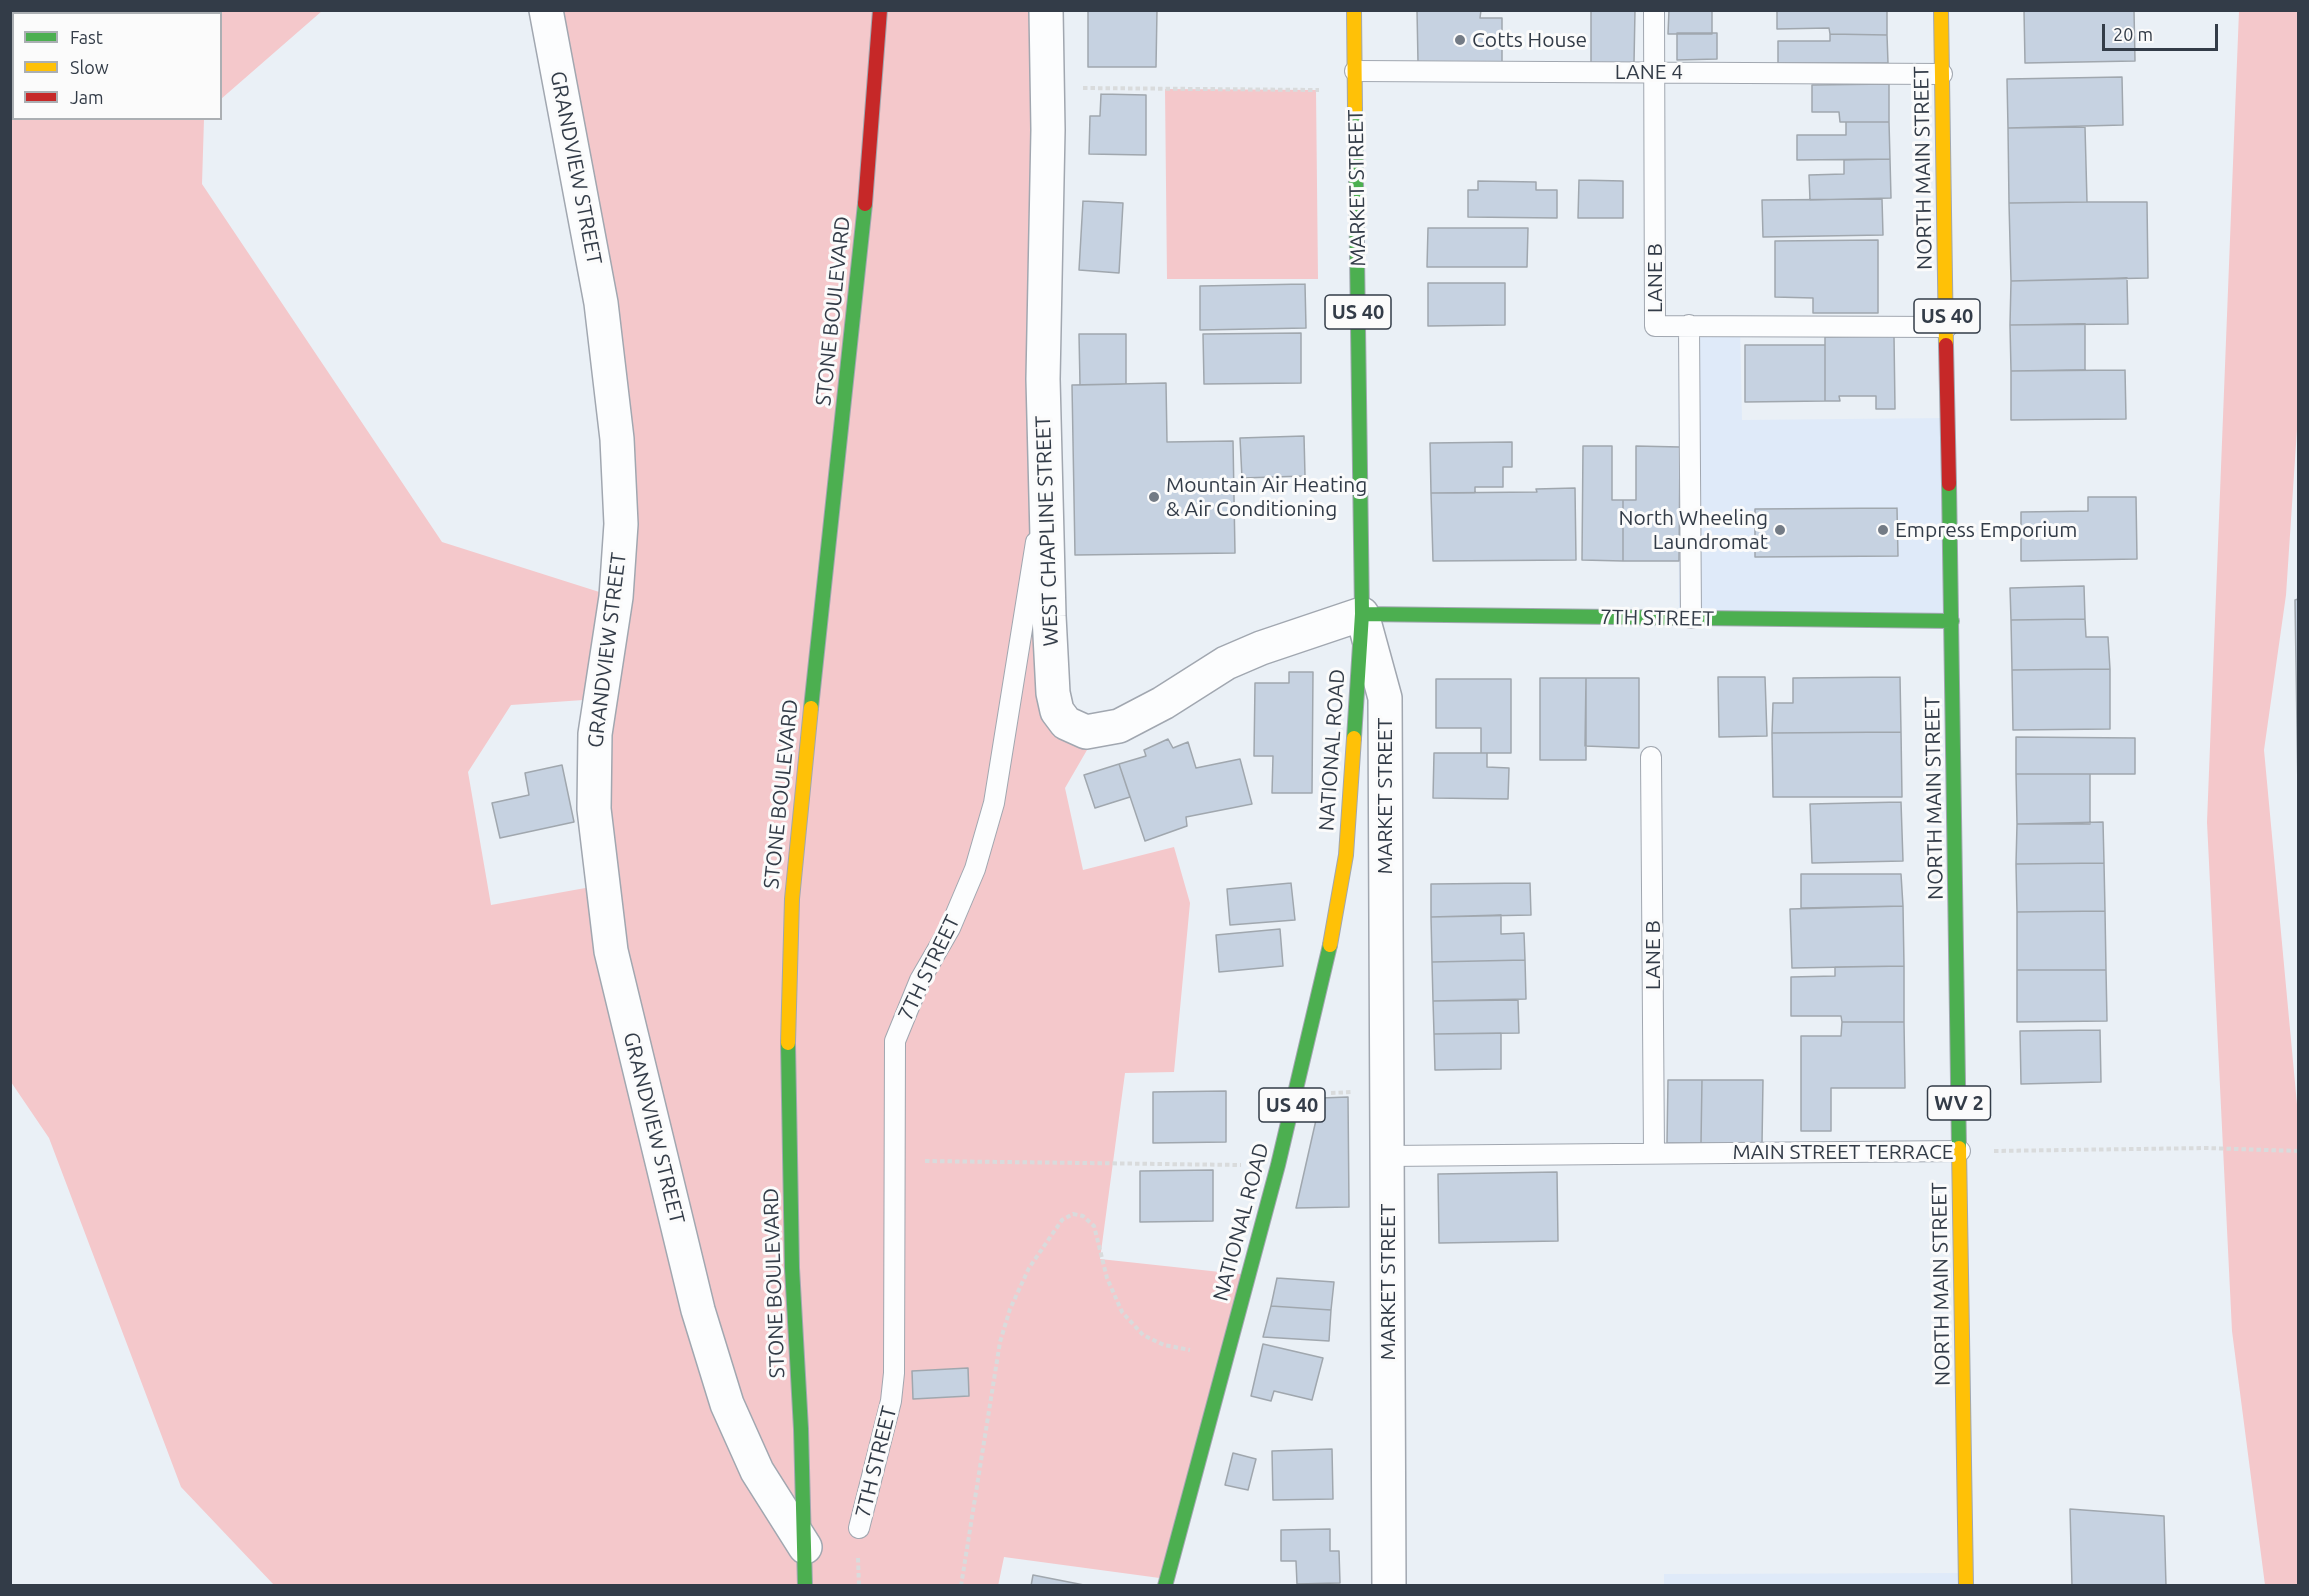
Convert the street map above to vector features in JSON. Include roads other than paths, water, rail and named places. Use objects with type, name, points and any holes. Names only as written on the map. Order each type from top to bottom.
[{"type":"main road","name":"STONE BOULEVARD","points":[[805,1586],[792,1268],[788,1035],[792,899],[819,623],[854,319],[874,113],[880,10]]},
{"type":"main road","name":"MARKET STREET","points":[[1354,10],[1362,614]]},
{"type":"main road","name":"NORTH MAIN STREET","points":[[1941,10],[1966,1586]]},
{"type":"main road","name":"7TH STREET","points":[[1362,614],[1952,621]]},
{"type":"main road","name":"NATIONAL ROAD","points":[[1165,1586],[1278,1165],[1327,960],[1346,855],[1362,614]]},
{"type":"street","name":"GRANDVIEW STREET","points":[[546,10],[601,303],[617,439],[621,524],[616,597],[598,698],[594,745],[594,809],[610,951],[698,1310],[727,1404],[758,1471],[805,1547]]},
{"type":"street","name":"WEST CHAPLINE STREET","points":[[1046,10],[1043,379],[1053,693],[1057,711],[1066,723],[1086,732],[1119,726],[1163,703],[1226,663],[1261,648],[1362,614]]},
{"type":"street","name":"MARKET STREET","points":[[1362,614],[1384,698],[1389,1586]]},
{"type":"lane","name":"LANE B","points":[[1654,10],[1655,326],[1947,327]]},
{"type":"lane","name":"LANE 4","points":[[1355,80],[1655,72],[1942,74]]},
{"type":"lane","points":[[1689,325],[1691,618]]},
{"type":"lane","name":"7TH STREET","points":[[860,1528],[892,1392],[895,1041],[920,980],[950,928],[975,869],[994,803],[1045,486]]},
{"type":"lane","name":"LANE B","points":[[1651,757],[1654,1153]]},
{"type":"lane","name":"MAIN STREET TERRACE","points":[[1387,1156],[1960,1151]]},
{"type":"place","name":"Cotts House","points":[[1460,40]]},
{"type":"place","name":"Mountain Air Heating & Air Conditioning","points":[[1154,497]]},
{"type":"place","name":"North Wheeling Laundromat","points":[[1780,530]]},
{"type":"place","name":"Empress Emporium","points":[[1883,530]]}]
